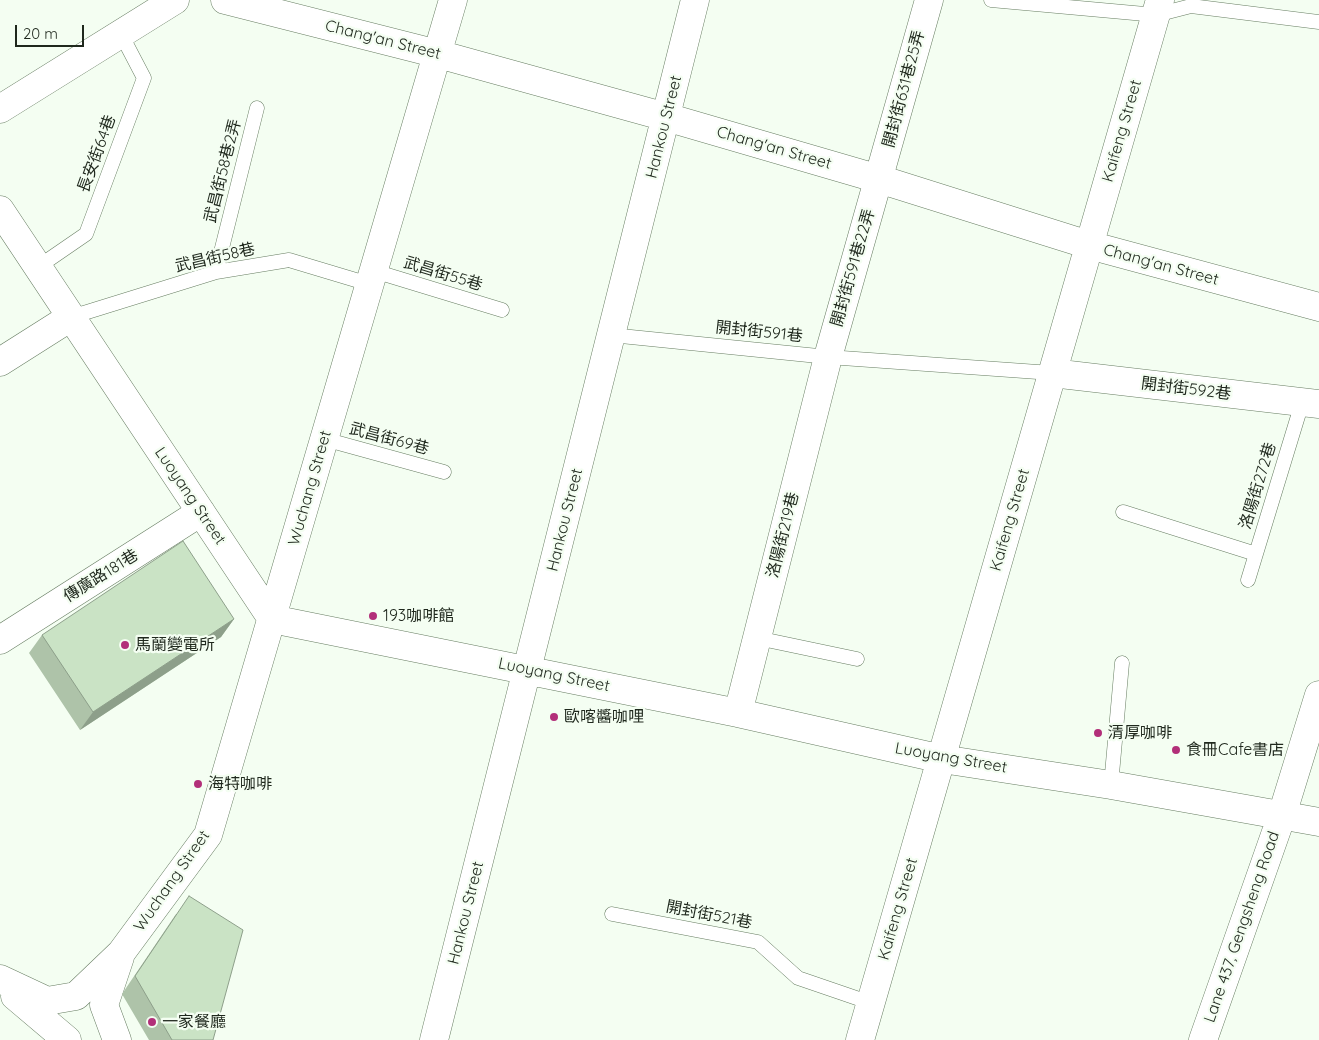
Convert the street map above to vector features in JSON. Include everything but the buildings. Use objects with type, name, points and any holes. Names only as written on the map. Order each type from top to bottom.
[{"type":"street","points":[[0,109],[175,0]]},
{"type":"street","name":"Chang'an Street","points":[[225,0],[438,54],[666,117],[879,179],[1089,246],[1319,307]]},
{"type":"street","name":"Wuchang Street","points":[[121,953],[208,835],[453,0]]},
{"type":"street","name":"Hankou Street","points":[[434,1040],[696,0]]},
{"type":"street","name":"開封街631巷25弄","points":[[879,179],[929,0]]},
{"type":"street","name":"Kaifeng Street","points":[[860,1040],[1158,8]]},
{"type":"street","name":"開封街591巷22弄","points":[[828,357],[879,179]]},
{"type":"street","name":"Luoyang Street","points":[[0,210],[272,619],[738,713],[942,759],[1110,785],[1319,822]]},
{"type":"street","points":[[0,362],[70,317]]},
{"type":"street","name":"洛陽街219巷","points":[[738,713],[828,357]]},
{"type":"street","name":"開封街592巷","points":[[1052,373],[1310,403]]},
{"type":"street","name":"傳廣路181巷","points":[[0,640],[201,512]]},
{"type":"street","name":"Lane 437, Gengsheng Road","points":[[1203,1040],[1282,815],[1319,695]]},
{"type":"street","points":[[0,979],[47,1001],[76,996],[121,953]]},
{"type":"street","points":[[117,1040],[104,1005],[121,953]]},
{"type":"street","points":[[0,986],[67,1040]]},
{"type":"lane","points":[[991,0],[1158,8],[1191,6],[1319,22]]},
{"type":"lane","name":"長安街64巷","points":[[38,267],[86,234],[144,78],[121,34]]},
{"type":"lane","name":"武昌街58巷2弄","points":[[216,272],[257,108]]},
{"type":"lane","name":"武昌街58巷","points":[[70,317],[216,272],[289,260],[371,277]]},
{"type":"lane","name":"武昌街55巷","points":[[371,277],[502,310]]},
{"type":"lane","name":"開封街591巷","points":[[611,335],[828,357],[1052,373]]},
{"type":"lane","name":"洛陽街272巷","points":[[1248,580],[1310,403]]},
{"type":"lane","name":"武昌街69巷","points":[[324,439],[444,472]]},
{"type":"lane","points":[[1123,512],[1256,554]]},
{"type":"lane","points":[[757,638],[856,659]]},
{"type":"lane","points":[[1110,785],[1122,663]]},
{"type":"lane","name":"開封街521巷","points":[[612,914],[758,942],[798,978],[871,1004]]},
{"type":"place","name":"193咖啡館","points":[[373,616]]},
{"type":"place","name":"馬蘭變電所","points":[[125,645]]},
{"type":"place","name":"歐喀醬咖哩","points":[[554,717]]},
{"type":"place","name":"清厚咖啡","points":[[1098,733]]},
{"type":"place","name":"食冊Cafe書店","points":[[1176,750]]},
{"type":"place","name":"海特咖啡","points":[[198,784]]},
{"type":"place","name":"一家餐廳","points":[[152,1022]]}]
